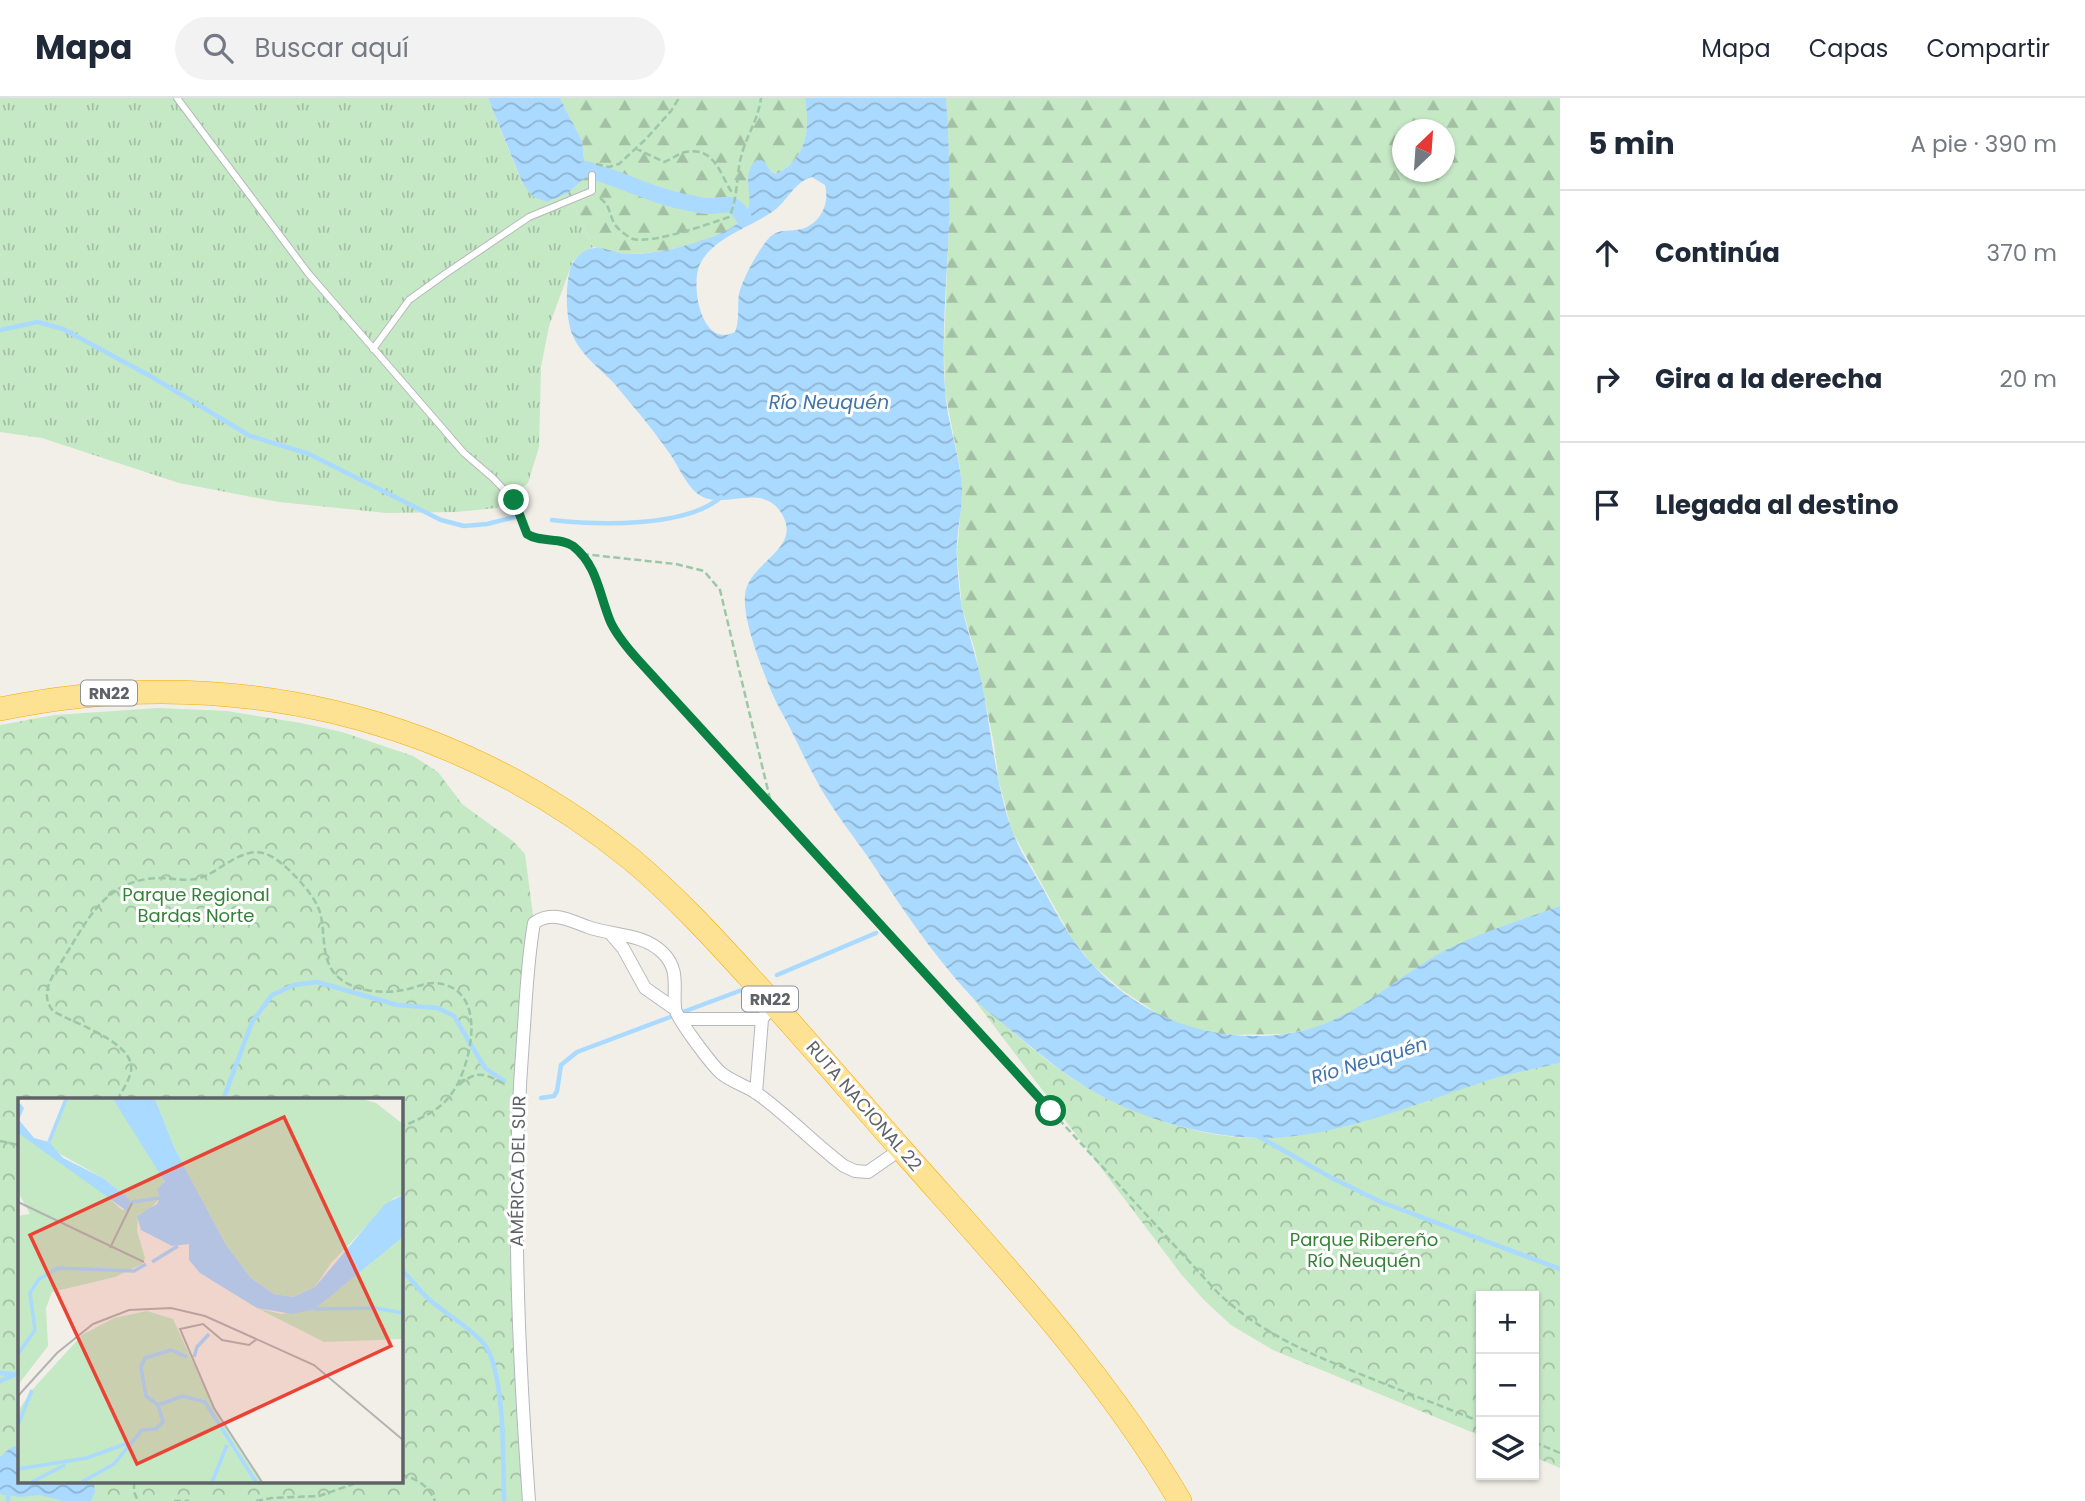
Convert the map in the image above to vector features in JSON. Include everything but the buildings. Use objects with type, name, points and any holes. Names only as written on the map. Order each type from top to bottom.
[{"type":"highway","name":"RUTA NACIONAL 22","points":[[0,709],[32,702],[147,691],[219,693],[275,699],[320,708],[416,737],[539,795],[630,859],[694,916],[768,1011],[901,1149],[1089,1368],[1147,1447],[1180,1501]]},
{"type":"street","name":"AMÉRICA DEL SUR","points":[[529,1501],[518,1340],[516,1185],[528,957],[534,923],[543,917],[561,917],[642,940],[663,953],[673,967],[677,979],[678,1014]]},
{"type":"street","points":[[610,933],[623,948],[645,988],[678,1014],[705,1055],[722,1074],[756,1093],[844,1166],[855,1171],[869,1172],[901,1149]]},
{"type":"street","points":[[678,1014],[768,1011],[756,1093]]},
{"type":"lane","points":[[177,98],[308,274],[464,453],[494,478],[514,500]]},
{"type":"lane","points":[[373,349],[409,300],[529,217],[592,191],[592,175]]},
{"type":"path","points":[[596,164],[609,167],[619,164],[646,139],[679,98]]},
{"type":"path","points":[[592,191],[608,204],[615,225],[631,239],[646,239],[690,230],[729,217],[734,208],[741,157],[759,114],[761,98]]},
{"type":"path","points":[[635,148],[664,162],[689,152],[698,152],[713,159],[719,165],[734,196]]},
{"type":"path","points":[[514,500],[527,534],[540,540],[569,543],[582,554],[593,569],[612,624],[624,644],[1239,1313],[1313,1356],[1476,1420]]},
{"type":"path","points":[[582,554],[676,564],[704,571],[720,590],[772,806]]},
{"type":"path","points":[[118,1098],[131,1070],[128,1056],[111,1040],[53,1011],[47,1004],[49,982],[91,914],[111,893],[144,880],[194,880],[254,851],[280,861],[312,897],[319,908],[328,962],[335,974],[346,983],[385,992],[437,983],[450,987],[461,996],[469,1009],[473,1037],[468,1059],[456,1087],[442,1107],[402,1127]]},
{"type":"path","points":[[456,1087],[469,1076],[477,1074],[498,1080],[519,1091]]},
{"type":"path","points":[[0,1141],[18,1146]]},
{"type":"path","points":[[1539,1445],[1560,1453]]},
{"type":"path","points":[[402,1475],[418,1481],[428,1489],[435,1501]]},
{"type":"path","points":[[134,1484],[138,1501]]},
{"type":"path","points":[[256,1501],[319,1496],[353,1484]]},
{"type":"path","points":[[174,1501],[189,1501]]},
{"type":"green space","points":[[0,98],[488,98],[522,183],[547,202],[568,193],[593,247],[573,261],[549,326],[541,367],[539,447],[528,483],[497,508],[456,512],[387,513],[279,502],[179,483],[42,438],[0,432]]},
{"type":"green space","points":[[560,98],[805,98],[806,132],[800,152],[786,168],[776,174],[761,160],[747,213],[735,226],[691,244],[643,253],[621,254],[593,247],[568,193],[586,177],[582,141]]},
{"type":"green space","points":[[946,98],[1560,98],[1560,906],[1453,947],[1415,969],[1346,1016],[1317,1028],[1284,1034],[1221,1035],[1183,1026],[1123,991],[1093,965],[1073,940],[1012,831],[999,782],[975,651],[962,608],[957,554],[962,492],[945,392],[949,222]]},
{"type":"green space","name":"Parque Regional Bardas Norte","points":[[158,708],[227,711],[342,732],[413,756],[438,772],[462,804],[514,842],[525,854],[534,923],[519,1091],[529,1501],[0,1501],[0,725],[55,715]]},
{"type":"green space","name":"Parque Ribereño Río Neuquén","points":[[973,998],[1053,1065],[1100,1095],[1144,1115],[1217,1135],[1262,1138],[1320,1131],[1348,1125],[1488,1080],[1560,1063],[1560,1468],[1539,1459],[1539,1291],[1476,1291],[1476,1434],[1273,1350],[1231,1325],[1181,1274]]},
{"type":"water","points":[[488,98],[560,98],[582,141],[586,177],[568,193],[547,202],[532,196],[522,182]]},
{"type":"water","name":"Río Neuquén","points":[[805,98],[946,98],[949,210],[944,370],[946,402],[962,488],[957,550],[961,602],[980,674],[998,777],[1012,830],[1059,917],[1092,964],[1111,983],[1133,999],[1180,1023],[1231,1035],[1285,1034],[1332,1021],[1454,946],[1560,906],[1560,1063],[1500,1077],[1343,1127],[1287,1137],[1237,1137],[1165,1122],[1097,1094],[1045,1058],[981,1005],[943,963],[826,797],[775,699],[760,663],[749,628],[745,595],[748,583],[781,545],[786,535],[786,524],[780,511],[763,499],[712,500],[698,494],[688,484],[670,454],[642,417],[580,348],[568,319],[567,294],[571,266],[576,258],[587,250],[595,248],[626,254],[662,251],[712,237],[732,228],[743,218],[748,209],[750,170],[756,160],[764,161],[771,172],[776,174],[786,168],[800,152],[806,132]],"holes":[[[812,177],[825,185],[825,205],[819,217],[802,229],[782,231],[771,236],[757,255],[739,294],[735,332],[723,335],[714,332],[706,323],[698,298],[696,284],[701,262],[716,245],[776,209],[806,179]]]},
{"type":"water","points":[[18,1445],[18,1484],[94,1484],[95,1492],[91,1501],[0,1494],[0,1457],[10,1448]]},
{"type":"waterway","points":[[586,169],[677,200],[704,206],[732,205],[744,218]]},
{"type":"waterway","points":[[0,330],[38,322],[63,329],[152,377],[250,436],[309,454],[441,520],[464,526],[487,524],[519,516]]},
{"type":"waterway","points":[[552,520],[616,523],[664,519],[706,507],[721,497]]},
{"type":"waterway","points":[[777,975],[876,933]]},
{"type":"waterway","points":[[224,1098],[252,1022],[272,995],[294,985],[317,982],[397,1005],[438,1008],[454,1016],[485,1068],[504,1081]]},
{"type":"waterway","points":[[683,1012],[742,990]]},
{"type":"waterway","points":[[541,1098],[554,1096],[561,1065],[577,1052],[673,1016]]},
{"type":"waterway","points":[[1258,1136],[1381,1202],[1560,1269]]},
{"type":"waterway","points":[[402,1271],[427,1297],[471,1331],[488,1350],[498,1382],[504,1501]]},
{"type":"waterway","points":[[0,1373],[13,1374]]},
{"type":"waterway","points":[[0,1381],[18,1373]]},
{"type":"waterway","points":[[8,1496],[8,1501]]},
{"type":"route","points":[[514,500],[520,521],[532,538],[569,543],[582,554],[593,569],[612,624],[624,644],[1051,1111]]}]
